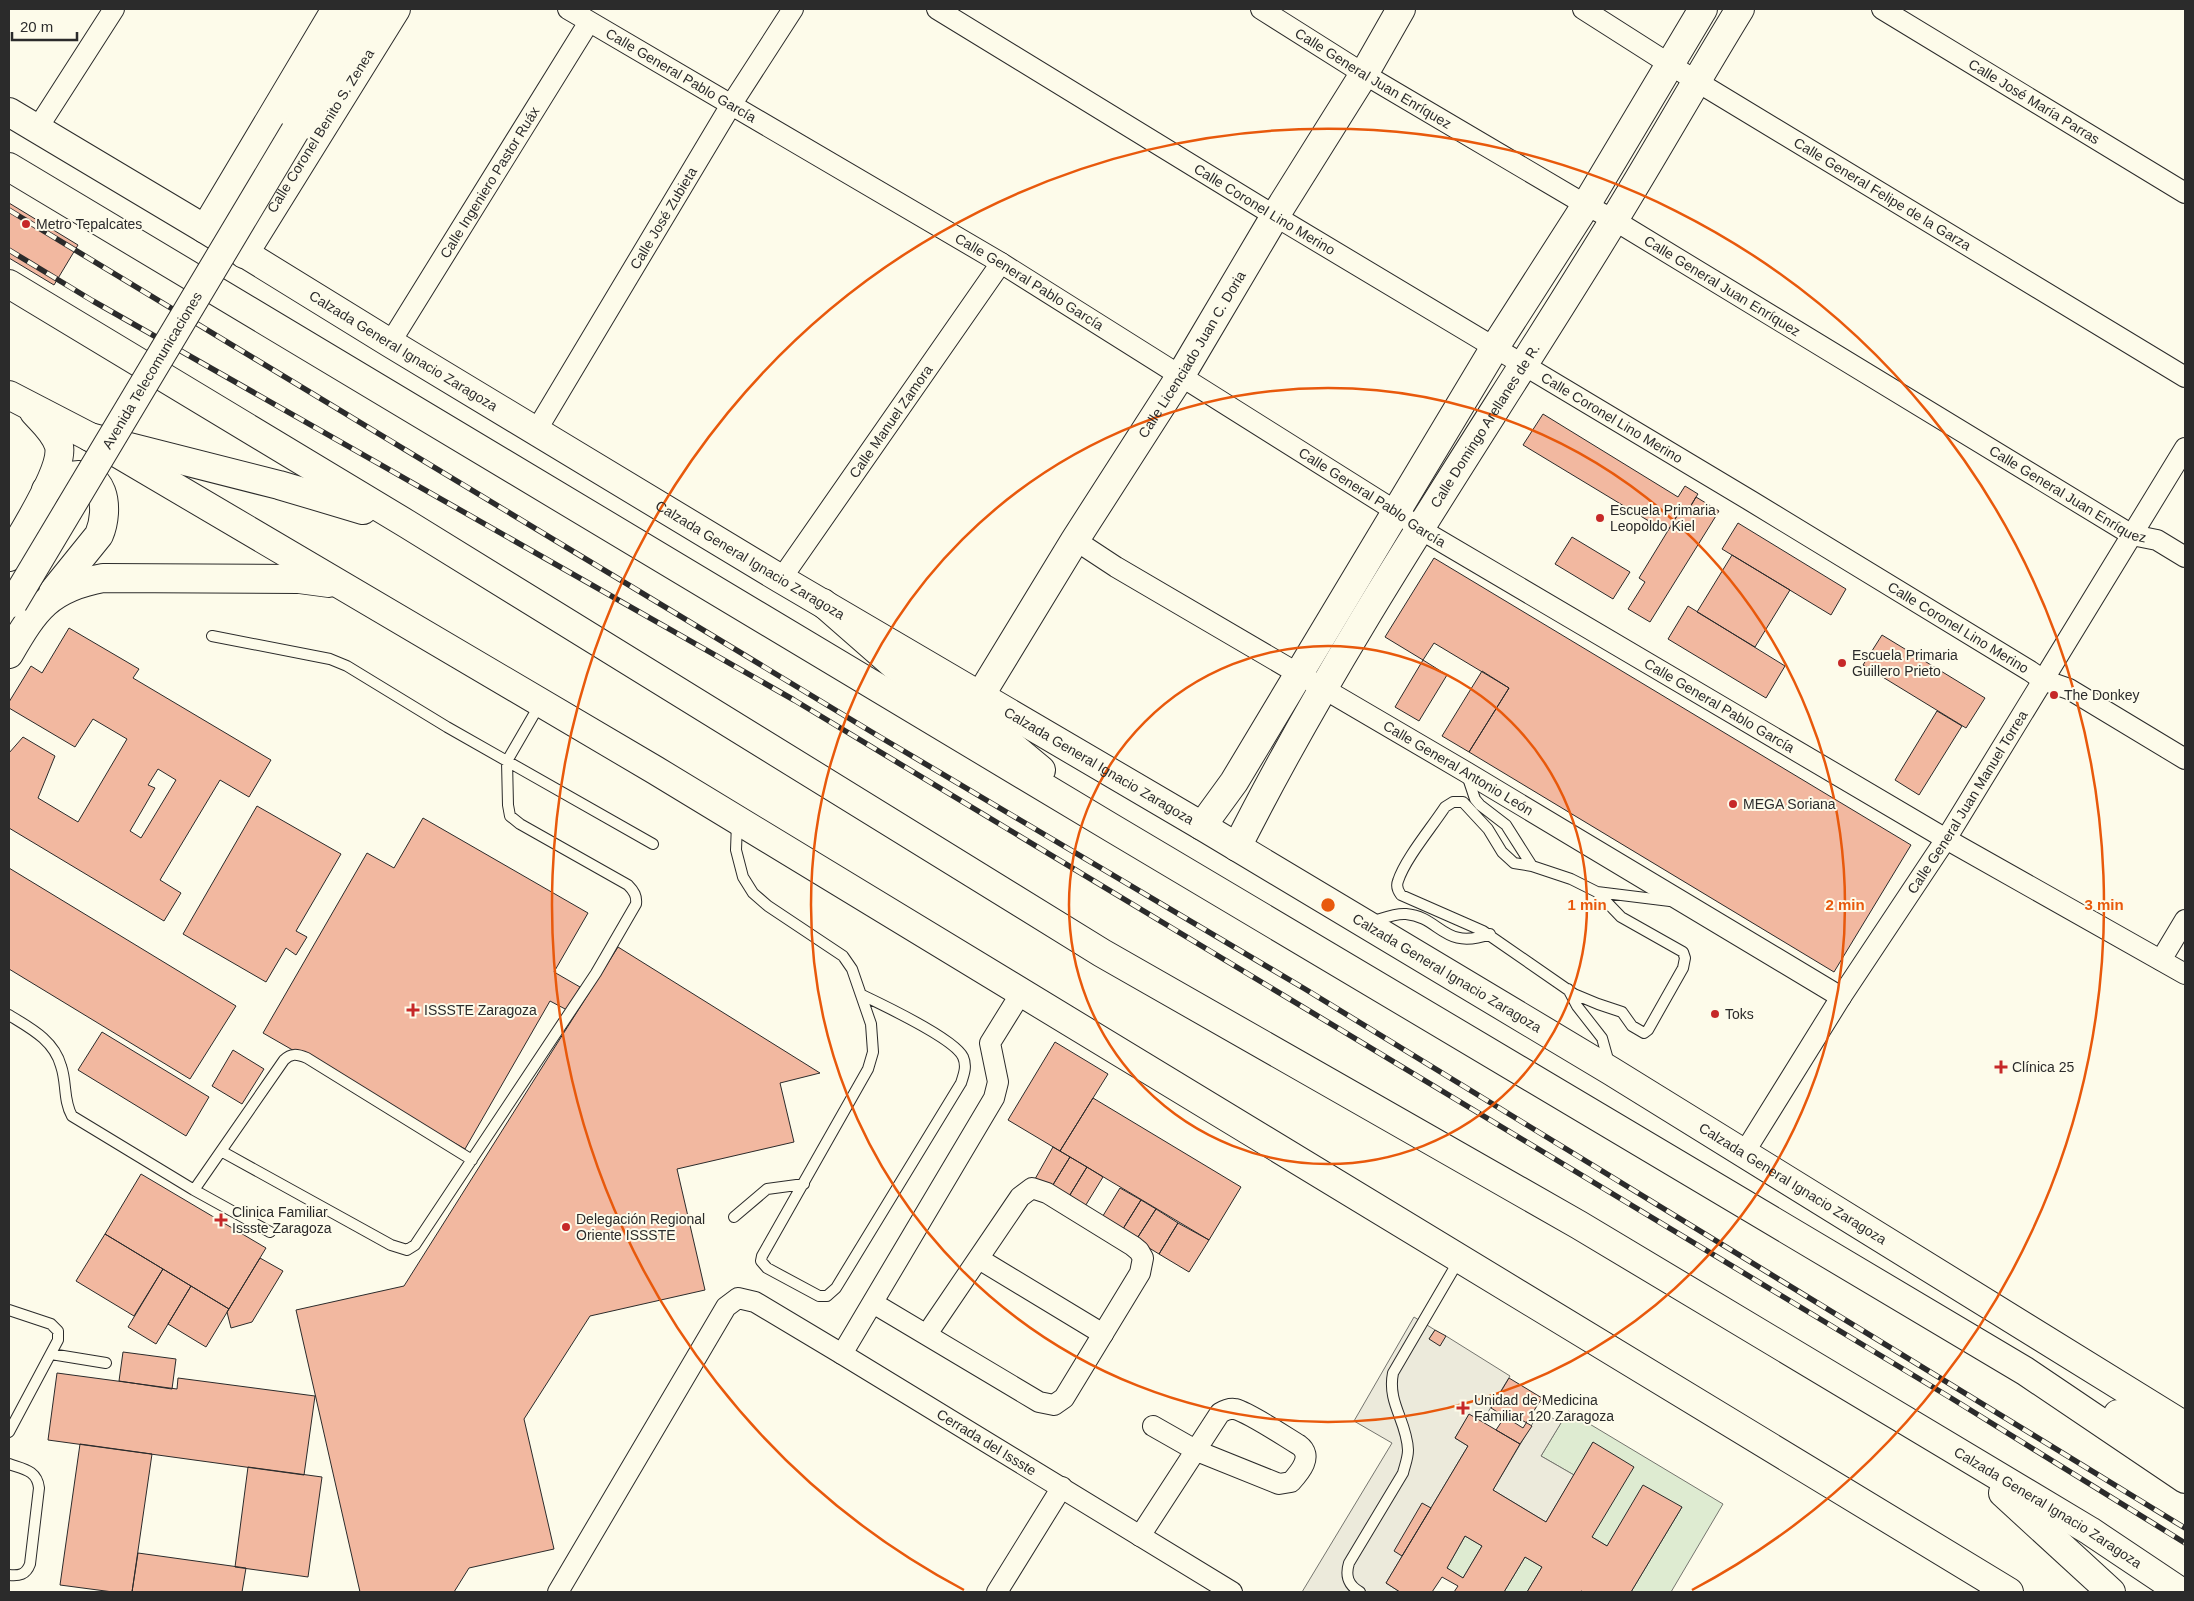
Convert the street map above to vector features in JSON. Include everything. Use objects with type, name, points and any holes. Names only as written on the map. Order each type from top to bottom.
[{"type":"main road","points":[[205,229],[336,9]]},
{"type":"main road","name":"Calle Coronel Benito S. Zenea","points":[[295,131],[366,9]]},
{"type":"main road","name":"Calle Coronel Benito S. Zenea","points":[[244,254],[396,9]]},
{"type":"main road","name":"Calle Licenciado Juan C. Doria","points":[[980,696],[1075,540],[1181,375],[1275,216],[1364,74],[1401,9]]},
{"type":"main road","name":"Calle Domingo Arellanes de R.","points":[[1202,826],[1234,782],[1495,347],[1586,206],[1704,9]]},
{"type":"main road","name":"Calle Domingo Arellanes de R.","points":[[1236,847],[1322,688],[1614,220],[1740,9]]},
{"type":"main road","name":"Calzada General Ignacio Zaragoza","points":[[9,112],[205,229],[781,580],[1202,826],[1612,1071],[1889,1244],[2184,1421]]},
{"type":"main road","name":"Avenida Telecomunicaciones","points":[[11,607],[295,131]]},
{"type":"main road","points":[[248,158],[248,165],[262,181],[271,184],[289,182]]},
{"type":"main road","points":[[9,167],[1112,828],[2026,1371],[2185,1478]]},
{"type":"main road","name":"Calzada General Ignacio Zaragoza","points":[[9,284],[407,524],[1102,954],[1579,1226],[2090,1532],[2181,1592]]},
{"type":"main road","points":[[17,399],[90,437],[737,820],[2009,1592]]},
{"type":"main road","points":[[15,540],[46,490],[57,466],[59,446],[50,430],[17,399]]},
{"type":"main road","points":[[90,437],[279,485],[407,524]]},
{"type":"main road","points":[[9,654],[28,622],[94,543],[103,526],[105,506],[100,488],[96,482],[84,477],[66,478],[46,490]]},
{"type":"main road","points":[[44,603],[69,587],[103,578],[299,579],[322,581],[347,590]]},
{"type":"main road","points":[[822,603],[895,666],[977,716],[1112,828]]},
{"type":"main road","points":[[1234,782],[1262,796]]},
{"type":"main road","points":[[2026,1371],[2083,1394],[2185,1450]]},
{"type":"main road","points":[[1959,1453],[2110,1592]]},
{"type":"street","points":[[37,129],[114,9]]},
{"type":"street","name":"Calle General Pablo García","points":[[568,9],[1001,263],[1397,512],[1420,529],[1946,839],[2185,974]]},
{"type":"street","name":"Calle José Zubieta","points":[[536,431],[732,105],[792,9]]},
{"type":"street","name":"Calle Coronel Lino Merino","points":[[937,9],[1275,216],[1751,501],[2044,680],[2069,689],[2185,759]]},
{"type":"street","name":"Calle General Juan Enríquez","points":[[1261,9],[1364,74],[1586,206],[1614,220],[2132,535],[2156,540],[2185,557]]},
{"type":"street","name":"Calle General Felipe de la Garza","points":[[1583,9],[1696,80],[2185,377]]},
{"type":"street","name":"Calle José María Parras","points":[[1882,9],[2185,193]]},
{"type":"street","name":"Calle Ingeniero Pastor Ruáx","points":[[390,343],[589,22]]},
{"type":"street","name":"Calle Manuel Zamora","points":[[781,580],[1001,263]]},
{"type":"street","name":"Calle General Juan Manuel Torrea","points":[[1744,1153],[1841,997],[1946,839],[2185,448]]},
{"type":"street","name":"Calle General Antonio León","points":[[1075,540],[1116,567],[1466,772],[1841,997]]},
{"type":"street","points":[[2161,960],[2185,920]]},
{"type":"street","points":[[842,1354],[994,1098],[998,1082],[990,1043],[1021,993]]},
{"type":"street","points":[[874,1303],[1039,1402],[1054,1405],[1064,1398],[1140,1273],[1143,1258],[1133,1246],[1047,1192],[1032,1188],[1025,1192],[927,1334]]},
{"type":"street","points":[[979,1259],[1103,1334]]},
{"type":"street","name":"Cerrada del Issste","points":[[558,1592],[726,1307],[738,1298],[755,1302],[1232,1592]]},
{"type":"street","points":[[1140,1536],[1197,1451],[1220,1413],[1230,1409],[1242,1412],[1299,1445],[1306,1452],[1306,1458],[1305,1464],[1291,1482],[1279,1484],[1197,1451],[1153,1426]]},
{"type":"street","points":[[997,1592],[1062,1487]]},
{"type":"lane","points":[[212,636],[330,659],[347,666],[507,761],[653,844]]},
{"type":"lane","points":[[221,1151],[390,1245],[407,1250],[415,1246],[596,973],[633,911],[637,898],[628,885],[520,824],[510,816],[507,761],[541,703]]},
{"type":"lane","points":[[1466,772],[1475,799],[1506,825],[1532,866]]},
{"type":"lane","points":[[1458,801],[1463,802],[1488,829],[1502,852],[1514,863],[1532,866],[1571,879],[1597,892],[1621,917],[1680,949],[1686,958],[1685,964],[1652,1026],[1644,1032],[1632,1026],[1622,1012],[1598,1004],[1567,989],[1524,961],[1490,934],[1440,911],[1409,901],[1400,896],[1397,890],[1398,881],[1405,866],[1445,807],[1458,801]]},
{"type":"lane","points":[[737,820],[736,850],[743,876],[752,893],[842,956],[852,969],[871,1024],[873,1052],[868,1069],[764,1251],[761,1260],[768,1268],[812,1294],[827,1296],[836,1288],[961,1083],[964,1073],[965,1064],[958,1049],[906,1018],[862,995]]},
{"type":"lane","points":[[1597,892],[1681,902]]},
{"type":"lane","points":[[1365,923],[1405,914],[1416,917],[1454,937],[1464,940],[1475,940],[1490,934]]},
{"type":"lane","points":[[1567,989],[1577,1006],[1602,1038],[1612,1071]]},
{"type":"lane","points":[[9,1015],[45,1038],[53,1050],[61,1066],[67,1108],[72,1116],[194,1190],[270,1232]]},
{"type":"lane","points":[[194,1190],[284,1060],[294,1054],[307,1058],[472,1160]]},
{"type":"lane","points":[[734,1216],[767,1189],[804,1184]]},
{"type":"lane","points":[[1360,1592],[1349,1583],[1347,1569],[1349,1563],[1403,1473],[1407,1461],[1406,1438],[1392,1397],[1391,1383],[1393,1372],[1460,1260]]},
{"type":"lane","points":[[9,1310],[55,1327],[59,1335],[9,1432]]},
{"type":"lane","points":[[50,1354],[106,1362]]},
{"type":"lane","points":[[9,1464],[33,1473],[37,1477],[39,1488],[28,1570],[22,1575],[9,1575]]},
{"type":"green space","points":[[1568,1411],[1723,1504],[1671,1592],[1631,1592],[1682,1507],[1607,1546],[1592,1537],[1593,1442],[1574,1475],[1541,1456]]},
{"type":"green space","points":[[1465,1536],[1482,1546],[1463,1578],[1447,1568]]},
{"type":"green space","points":[[1525,1557],[1542,1567],[1527,1592],[1504,1592]]},
{"type":"shaded area","points":[[1414,1317],[1435,1330],[1429,1339],[1446,1336],[1510,1376],[1482,1422],[1469,1415],[1455,1438],[1468,1446],[1386,1583],[1400,1592],[1302,1592],[1392,1443],[1354,1421]]},
{"type":"shaded area","points":[[1540,1411],[1561,1423],[1541,1456],[1574,1475],[1546,1522],[1493,1490]]},
{"type":"building","name":"Metro Tepalcates","points":[[9,203],[78,245],[54,285],[9,258]]},
{"type":"building","points":[[1543,414],[1678,497],[1685,486],[1698,494],[1686,514],[1680,511],[1667,532],[1523,445]]},
{"type":"building","points":[[1696,497],[1719,511],[1650,622],[1628,609],[1645,582],[1639,578],[1680,511],[1686,514]]},
{"type":"building","points":[[1738,523],[1846,589],[1831,615],[1722,549]]},
{"type":"building","points":[[1572,537],[1630,572],[1613,599],[1555,564]]},
{"type":"building","points":[[1732,555],[1790,590],[1755,647],[1697,612]]},
{"type":"building","points":[[1434,558],[1911,845],[1834,972],[1469,752],[1509,688],[1434,643],[1423,660],[1385,637]]},
{"type":"building","points":[[1688,606],[1785,666],[1766,698],[1668,639]]},
{"type":"building","points":[[69,628],[139,669],[133,678],[271,760],[249,797],[220,780],[160,880],[181,893],[164,921],[9,828],[9,753],[23,737],[55,756],[38,798],[78,822],[127,739],[93,719],[75,747],[9,708],[9,702],[31,666],[42,673]],"holes":[[[158,769],[176,780],[141,838],[130,831],[155,788],[148,785]]]},
{"type":"building","points":[[1882,635],[1985,698],[1966,728],[1863,665]]},
{"type":"building","points":[[1423,660],[1447,675],[1419,721],[1395,707]]},
{"type":"building","points":[[1482,671],[1509,688],[1469,752],[1442,736]]},
{"type":"building","points":[[1937,711],[1962,726],[1919,795],[1895,780]]},
{"type":"building","points":[[257,806],[341,854],[296,931],[307,937],[296,955],[286,948],[266,982],[183,934]]},
{"type":"building","points":[[423,818],[588,913],[554,972],[580,987],[567,1010],[550,1001],[465,1149],[263,1033],[367,853],[394,868]]},
{"type":"building","points":[[9,868],[236,1006],[190,1079],[9,969]]},
{"type":"building","name":"Delegación Regional Oriente ISSSTE","points":[[618,947],[820,1073],[780,1083],[794,1142],[677,1169],[705,1290],[590,1316],[524,1419],[554,1549],[469,1568],[454,1592],[360,1592],[296,1310],[404,1286]]},
{"type":"building","points":[[102,1032],[209,1097],[186,1136],[78,1070]]},
{"type":"building","points":[[1055,1042],[1108,1074],[1060,1151],[1008,1120]]},
{"type":"building","points":[[233,1050],[264,1069],[242,1104],[212,1086]]},
{"type":"building","points":[[1093,1098],[1241,1187],[1209,1240],[1060,1151]]},
{"type":"building","points":[[1053,1147],[1070,1157],[1051,1188],[1035,1179]]},
{"type":"building","points":[[1070,1157],[1087,1167],[1068,1198],[1051,1188]]},
{"type":"building","points":[[1087,1167],[1103,1177],[1084,1208],[1068,1198]]},
{"type":"building","points":[[141,1174],[266,1248],[229,1309],[105,1234]]},
{"type":"building","points":[[1120,1188],[1141,1200],[1121,1232],[1101,1219]]},
{"type":"building","points":[[1141,1200],[1156,1209],[1136,1240],[1121,1232]]},
{"type":"building","points":[[1156,1209],[1178,1223],[1159,1254],[1136,1240]]},
{"type":"building","points":[[1178,1223],[1209,1240],[1189,1272],[1159,1254]]},
{"type":"building","points":[[105,1234],[163,1269],[134,1316],[76,1281]]},
{"type":"building","points":[[260,1258],[283,1271],[252,1322],[231,1328],[227,1312]]},
{"type":"building","points":[[163,1269],[191,1286],[156,1344],[128,1327]]},
{"type":"building","points":[[191,1286],[229,1309],[206,1347],[168,1324]]},
{"type":"building","points":[[1435,1330],[1446,1336],[1440,1346],[1429,1339]]},
{"type":"building","points":[[123,1352],[176,1359],[172,1389],[119,1381]]},
{"type":"building","points":[[57,1373],[177,1389],[178,1378],[315,1396],[304,1475],[48,1440]]},
{"type":"building","points":[[1509,1378],[1542,1398],[1523,1428],[1491,1408]]},
{"type":"building","points":[[1508,1412],[1532,1426],[1520,1444],[1496,1430]]},
{"type":"building","points":[[1469,1414],[1520,1444],[1493,1490],[1546,1522],[1593,1442],[1634,1467],[1592,1537],[1607,1546],[1643,1485],[1682,1507],[1631,1592],[1527,1592],[1542,1567],[1525,1557],[1504,1592],[1454,1592],[1458,1586],[1442,1577],[1432,1592],[1400,1592],[1386,1583],[1468,1446],[1455,1438]],"holes":[[[1465,1536],[1482,1546],[1463,1578],[1447,1568]]]},
{"type":"building","points":[[80,1444],[152,1454],[132,1592],[113,1592],[60,1585]]},
{"type":"building","points":[[248,1467],[322,1477],[308,1577],[235,1567]]},
{"type":"building","points":[[1422,1503],[1431,1508],[1402,1556],[1394,1551]]},
{"type":"building","points":[[138,1553],[246,1568],[242,1592],[132,1592]]},
{"type":"railway","points":[[9,210],[880,737],[1305,989],[2185,1528]]},
{"type":"railway","points":[[9,250],[93,301],[794,700],[1951,1398],[2185,1543]]},
{"type":"place","name":"Metro Tepalcates","points":[[26,224]]},
{"type":"place","name":"Escuela Primaria Leopoldo Kiel","points":[[1600,518]]},
{"type":"place","name":"Escuela Primaria Guillero Prieto","points":[[1842,663]]},
{"type":"place","name":"The Donkey","points":[[2054,695]]},
{"type":"place","name":"MEGA Soriana","points":[[1733,804]]},
{"type":"place","name":"ISSSTE Zaragoza","points":[[413,1010]]},
{"type":"place","name":"Toks","points":[[1715,1014]]},
{"type":"place","name":"Clínica 25","points":[[2001,1067]]},
{"type":"place","name":"Clinica Familiar Issste Zaragoza","points":[[221,1220]]},
{"type":"place","name":"Delegación Regional Oriente ISSSTE","points":[[566,1227]]},
{"type":"place","name":"Unidad de Medicina Familiar 120 Zaragoza","points":[[1463,1408]]}]
